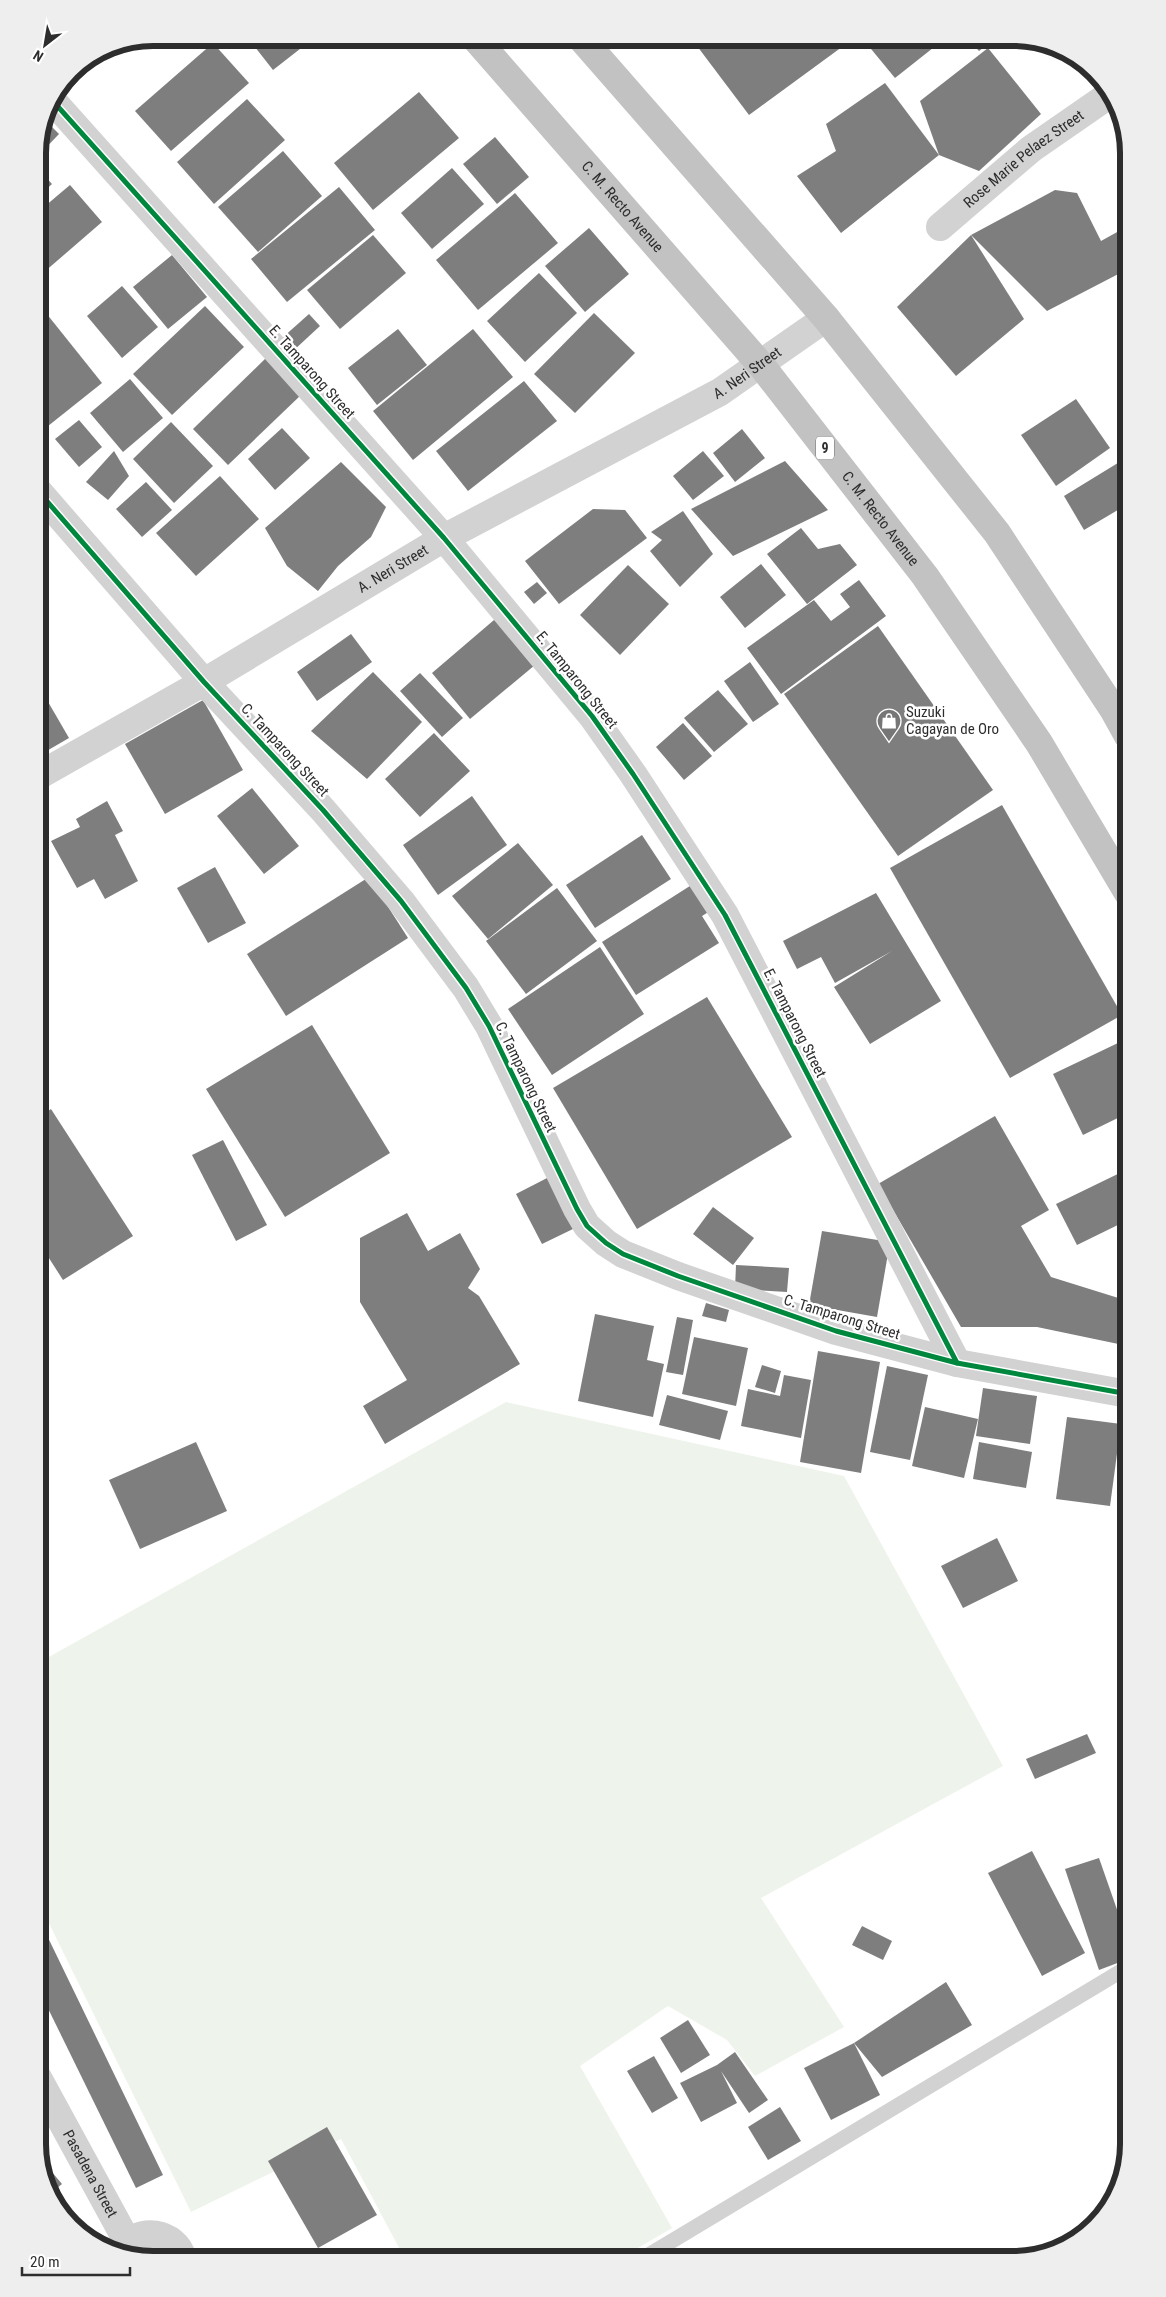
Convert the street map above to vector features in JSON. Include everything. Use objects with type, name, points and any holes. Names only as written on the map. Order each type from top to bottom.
[{"type":"highway","name":"C. M. Recto Avenue","points":[[482,46],[761,365],[930,584],[1039,743],[1120,880]]},
{"type":"highway","points":[[588,46],[826,318],[997,533],[1120,722]]},
{"type":"street","name":"Rose Marie Pelaez Street","points":[[940,227],[1031,149],[1104,98]]},
{"type":"street","name":"E. Tamparong Street","points":[[57,106],[444,538],[592,716],[633,774],[725,915],[957,1363]]},
{"type":"street","name":"A. Neri Street","points":[[46,771],[204,682],[444,538],[720,392],[826,318]]},
{"type":"street","name":"C. Tamparong Street","points":[[46,500],[204,682],[336,825],[401,901],[466,988],[489,1026],[557,1170],[587,1226],[606,1243],[644,1264],[836,1331],[957,1363],[1120,1393]]},
{"type":"street","name":"Pasadena Street","points":[[46,2113],[125,2247]]},
{"type":"street","points":[[125,2247],[142,2235],[154,2234],[165,2237],[181,2251]]},
{"type":"lane","points":[[655,2251],[1120,1972]]},
{"type":"shaded area","points":[[506,1402],[844,1476],[1003,1766],[761,1898],[844,2027],[755,2076],[727,2040],[668,2006],[580,2066],[672,2228],[633,2251],[401,2251],[341,2139],[191,2212],[46,1917],[46,1659]]},
{"type":"building","points":[[210,46],[216,46],[249,83],[171,151],[135,111]]},
{"type":"building","points":[[254,46],[304,46],[273,70]]},
{"type":"building","points":[[697,46],[843,46],[749,115]]},
{"type":"building","points":[[869,46],[935,46],[895,78]]},
{"type":"building","points":[[974,46],[986,46],[979,51]]},
{"type":"building","points":[[988,48],[1041,114],[979,171],[939,155],[920,101]]},
{"type":"building","points":[[885,83],[939,155],[841,233],[797,176],[836,151],[826,124]]},
{"type":"building","points":[[419,92],[459,138],[373,210],[334,163]]},
{"type":"building","points":[[247,99],[285,140],[214,204],[177,162]]},
{"type":"building","points":[[50,125],[59,134],[46,148]]},
{"type":"building","points":[[495,137],[529,177],[497,204],[463,164]]},
{"type":"building","points":[[283,151],[322,196],[258,252],[218,207]]},
{"type":"building","points":[[452,168],[484,204],[432,249],[401,213]]},
{"type":"building","points":[[46,177],[52,184],[46,190]]},
{"type":"building","points":[[70,185],[102,222],[46,270],[46,205]]},
{"type":"building","points":[[339,187],[375,230],[287,302],[251,259]]},
{"type":"building","points":[[1055,190],[1077,193],[1101,241],[1120,230],[1120,273],[1047,311],[971,235]]},
{"type":"building","points":[[515,193],[558,243],[478,310],[436,260]]},
{"type":"building","points":[[589,228],[629,274],[585,312],[545,266]]},
{"type":"building","points":[[373,235],[406,273],[340,329],[307,290]]},
{"type":"building","points":[[971,235],[1024,319],[956,376],[897,307]]},
{"type":"building","points":[[172,255],[207,297],[168,329],[133,287]]},
{"type":"building","points":[[539,273],[577,313],[525,362],[487,321]]},
{"type":"building","points":[[122,286],[158,327],[122,358],[87,316]]},
{"type":"building","points":[[205,306],[244,347],[172,415],[133,374]]},
{"type":"building","points":[[46,313],[102,383],[46,428]]},
{"type":"building","points":[[594,313],[635,353],[575,413],[534,374]]},
{"type":"building","points":[[309,314],[320,326],[293,351],[281,339]]},
{"type":"building","points":[[398,329],[427,365],[377,405],[348,368]]},
{"type":"building","points":[[473,329],[513,377],[413,460],[373,411]]},
{"type":"building","points":[[267,357],[302,394],[228,465],[193,429]]},
{"type":"building","points":[[130,379],[163,418],[123,452],[90,413]]},
{"type":"building","points":[[524,381],[557,421],[468,491],[436,451]]},
{"type":"building","points":[[1076,399],[1110,448],[1056,486],[1021,435]]},
{"type":"building","points":[[79,420],[102,447],[79,467],[55,439]]},
{"type":"building","points":[[171,422],[213,466],[174,503],[133,459]]},
{"type":"building","points":[[282,428],[310,458],[275,490],[248,459]]},
{"type":"building","points":[[742,429],[765,458],[735,482],[713,453]]},
{"type":"building","points":[[114,451],[129,476],[108,500],[86,482]]},
{"type":"building","points":[[703,451],[724,476],[693,500],[673,476]]},
{"type":"building","points":[[785,461],[828,510],[733,556],[691,509]]},
{"type":"building","points":[[341,462],[386,507],[371,537],[338,566],[318,591],[287,566],[265,528]]},
{"type":"building","points":[[1120,462],[1120,509],[1084,530],[1064,496]]},
{"type":"building","points":[[220,476],[259,519],[196,576],[156,533]]},
{"type":"building","points":[[146,482],[172,510],[142,537],[116,509]]},
{"type":"building","points":[[593,509],[625,510],[647,538],[559,604],[525,561]]},
{"type":"building","points":[[683,511],[713,554],[680,587],[650,551],[662,540],[651,532]]},
{"type":"building","points":[[801,528],[818,549],[840,544],[857,565],[807,604],[767,554]]},
{"type":"building","points":[[761,564],[786,595],[745,628],[720,597]]},
{"type":"building","points":[[628,565],[669,604],[620,655],[580,615]]},
{"type":"building","points":[[859,580],[886,616],[781,694],[747,648],[814,600],[831,621],[850,607],[840,594]]},
{"type":"building","points":[[537,582],[547,593],[534,604],[524,592]]},
{"type":"building","points":[[501,614],[541,660],[470,719],[432,673]]},
{"type":"building","name":"Suzuki Cagayan de Oro","points":[[878,626],[993,790],[898,856],[784,694]]},
{"type":"building","points":[[351,634],[372,662],[317,701],[297,672]]},
{"type":"building","points":[[750,662],[779,704],[753,722],[724,681]]},
{"type":"building","points":[[373,672],[422,722],[367,779],[311,731]]},
{"type":"building","points":[[420,673],[463,718],[442,737],[400,691]]},
{"type":"building","points":[[718,690],[748,724],[714,752],[684,718]]},
{"type":"building","points":[[46,698],[69,738],[46,751]]},
{"type":"building","points":[[203,700],[243,770],[165,814],[125,744]]},
{"type":"building","points":[[683,723],[712,756],[684,780],[656,747]]},
{"type":"building","points":[[434,733],[470,771],[420,817],[385,779]]},
{"type":"building","points":[[252,788],[299,846],[264,874],[217,816]]},
{"type":"building","points":[[472,796],[507,845],[438,895],[403,845]]},
{"type":"building","points":[[107,801],[123,831],[115,835],[138,881],[105,899],[94,879],[77,888],[51,841],[80,827],[76,819]]},
{"type":"building","points":[[1002,805],[1120,1012],[1120,1016],[1010,1078],[890,868]]},
{"type":"building","points":[[642,835],[671,879],[595,928],[566,885]]},
{"type":"building","points":[[518,843],[553,885],[488,939],[452,896]]},
{"type":"building","points":[[215,867],[246,923],[208,943],[177,888]]},
{"type":"building","points":[[369,877],[408,938],[286,1016],[247,954]]},
{"type":"building","points":[[693,884],[710,911],[702,916],[719,943],[636,995],[602,942]]},
{"type":"building","points":[[557,888],[597,941],[526,994],[486,941]]},
{"type":"building","points":[[876,893],[941,1001],[870,1044],[834,987],[892,951],[835,983],[821,957],[797,969],[783,941]]},
{"type":"building","points":[[600,947],[644,1014],[552,1075],[508,1009]]},
{"type":"building","points":[[707,997],[792,1137],[637,1229],[553,1088]]},
{"type":"building","points":[[312,1025],[390,1153],[285,1217],[206,1089]]},
{"type":"building","points":[[1118,1043],[1120,1047],[1120,1117],[1083,1135],[1053,1074]]},
{"type":"building","points":[[51,1109],[133,1236],[63,1280],[46,1253],[46,1112]]},
{"type":"building","points":[[995,1116],[1049,1210],[1021,1226],[1051,1277],[1120,1299],[1120,1344],[1037,1327],[961,1327],[878,1184]]},
{"type":"building","points":[[223,1140],[267,1225],[236,1241],[192,1155]]},
{"type":"building","points":[[1120,1173],[1120,1224],[1077,1245],[1056,1204]]},
{"type":"building","points":[[549,1177],[575,1228],[542,1244],[516,1194]]},
{"type":"building","points":[[713,1207],[754,1238],[733,1265],[693,1234]]},
{"type":"building","points":[[407,1213],[428,1251],[460,1233],[480,1269],[468,1288],[479,1296],[520,1364],[385,1444],[363,1406],[407,1380],[360,1302],[360,1238]]},
{"type":"building","points":[[822,1231],[890,1242],[877,1317],[809,1305]]},
{"type":"building","points":[[736,1265],[789,1268],[787,1292],[735,1289]]},
{"type":"building","points":[[706,1303],[729,1310],[726,1322],[702,1316]]},
{"type":"building","points":[[595,1314],[654,1326],[647,1360],[664,1364],[653,1417],[578,1401]]},
{"type":"building","points":[[677,1317],[693,1320],[683,1375],[666,1372]]},
{"type":"building","points":[[694,1337],[748,1348],[736,1406],[682,1394]]},
{"type":"building","points":[[818,1351],[880,1362],[861,1473],[800,1462]]},
{"type":"building","points":[[762,1365],[781,1371],[775,1393],[755,1387]]},
{"type":"building","points":[[887,1366],[928,1375],[910,1460],[870,1452]]},
{"type":"building","points":[[784,1375],[811,1380],[801,1438],[741,1426],[748,1389],[780,1396]]},
{"type":"building","points":[[983,1388],[1037,1396],[1030,1444],[976,1436]]},
{"type":"building","points":[[667,1395],[728,1411],[720,1440],[659,1425]]},
{"type":"building","points":[[925,1407],[978,1419],[964,1478],[912,1466]]},
{"type":"building","points":[[1067,1417],[1120,1424],[1110,1506],[1056,1499]]},
{"type":"building","points":[[196,1442],[227,1511],[140,1549],[109,1480]]},
{"type":"building","points":[[979,1442],[1032,1452],[1026,1488],[973,1479]]},
{"type":"building","points":[[997,1538],[1018,1581],[963,1608],[941,1566]]},
{"type":"building","points":[[1087,1734],[1096,1753],[1035,1779],[1026,1759]]},
{"type":"building","points":[[1032,1851],[1085,1953],[1042,1976],[988,1873]]},
{"type":"building","points":[[1099,1858],[1120,1918],[1120,1962],[1099,1970],[1065,1869]]},
{"type":"building","points":[[862,1926],[892,1941],[883,1960],[852,1945]]},
{"type":"building","points":[[46,1934],[163,2175],[136,2188],[46,2004]]},
{"type":"building","points":[[946,1982],[972,2025],[882,2077],[854,2043]]},
{"type":"building","points":[[688,2020],[710,2055],[681,2073],[660,2038]]},
{"type":"building","points":[[854,2043],[880,2095],[831,2120],[804,2068]]},
{"type":"building","points":[[735,2052],[768,2100],[749,2113],[721,2071],[737,2103],[701,2122],[680,2083],[717,2065]]},
{"type":"building","points":[[654,2056],[678,2098],[652,2113],[627,2071]]},
{"type":"building","points":[[780,2107],[801,2141],[768,2160],[748,2127]]},
{"type":"building","points":[[327,2127],[377,2215],[318,2248],[268,2161]]},
{"type":"building","points":[[49,2169],[62,2184],[56,2189]]},
{"type":"cycle path","points":[[57,106],[444,538],[592,716],[633,774],[725,915],[957,1363]]},
{"type":"cycle path","points":[[46,500],[204,682],[323,810],[401,901],[466,988],[489,1026],[577,1209],[587,1226],[606,1243],[623,1254],[678,1276],[836,1331],[957,1363],[1120,1393]]},
{"type":"place","name":"Suzuki Cagayan de Oro","points":[[889,742]]}]
